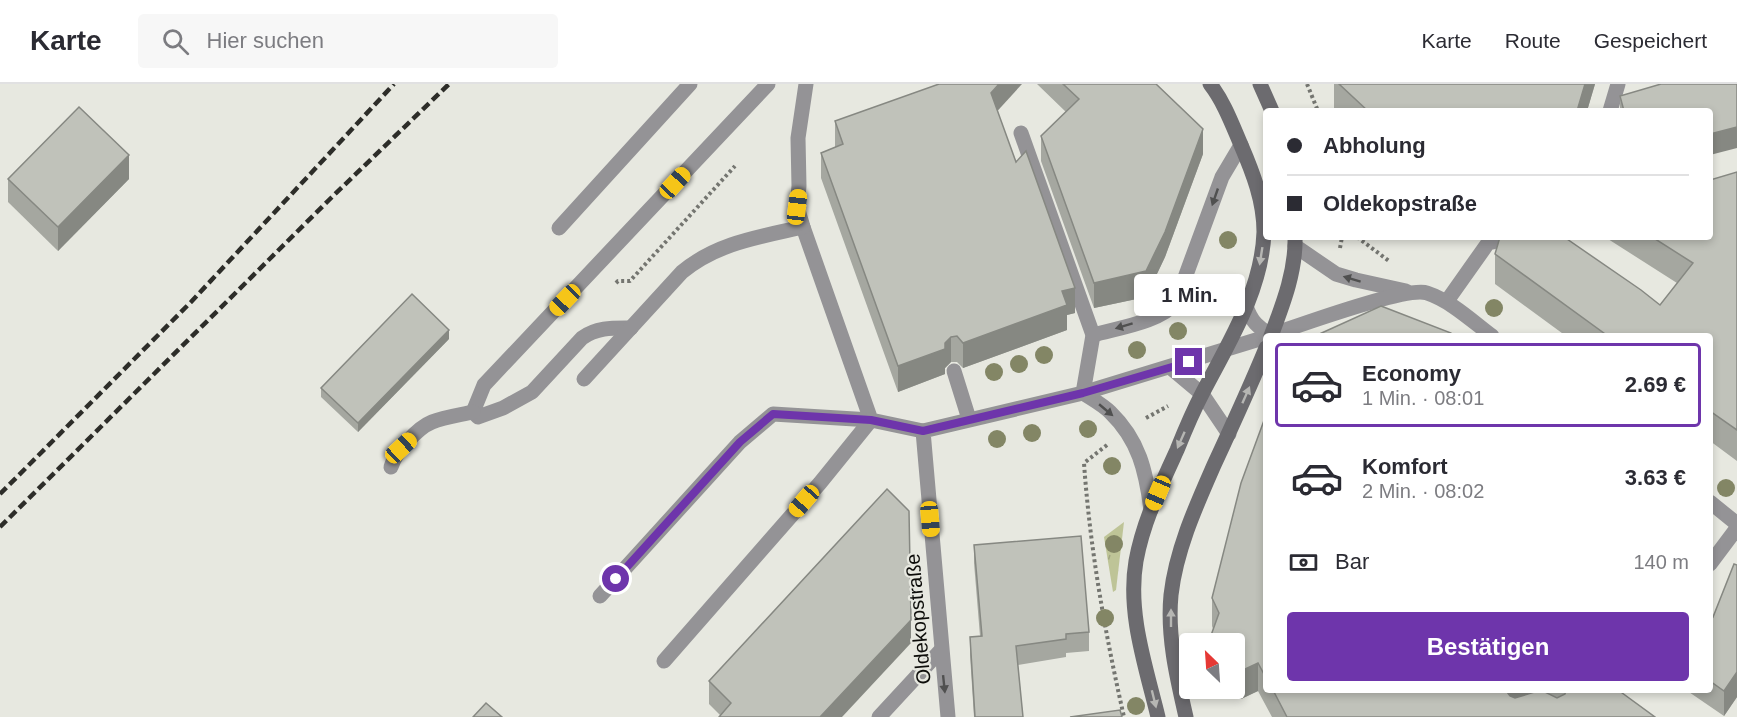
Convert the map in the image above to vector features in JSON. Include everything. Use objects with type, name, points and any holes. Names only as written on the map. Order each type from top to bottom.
[{"type":"street","points":[[559,228],[690,84]]},
{"type":"street","points":[[473,412],[484,385],[768,84]]},
{"type":"street","points":[[806,84],[798,138],[797,207],[871,420]]},
{"type":"street","points":[[1210,84],[1219,96],[1241,145],[1261,197],[1263,219]]},
{"type":"street","points":[[1260,84],[1271,108]]},
{"type":"street","points":[[1611,108],[1618,84]]},
{"type":"street","points":[[1021,133],[1093,335],[1083,393]]},
{"type":"street","points":[[1093,335],[1166,313],[1176,302],[1222,177],[1241,145]]},
{"type":"street","points":[[584,380],[682,272],[705,255],[737,242],[803,227]]},
{"type":"street","points":[[1158,717],[1140,639],[1133,584],[1137,559],[1151,510],[1202,394],[1246,306],[1261,258],[1263,239]]},
{"type":"street","points":[[1447,302],[1488,243],[1501,240]]},
{"type":"street","points":[[1271,333],[1287,291],[1295,242],[1336,273],[1409,292],[1425,292],[1447,302],[1488,333]]},
{"type":"street","points":[[1283,333],[1381,299],[1409,292]]},
{"type":"street","points":[[1246,306],[1250,318],[1264,333]]},
{"type":"street","points":[[473,412],[478,417],[503,408],[532,392],[582,338],[591,332],[610,328],[631,328]]},
{"type":"street","points":[[600,596],[740,442],[773,414],[871,420],[923,431],[1083,393],[1263,340]]},
{"type":"street","points":[[1185,717],[1176,673],[1171,631],[1171,596],[1176,567],[1195,508],[1263,352]]},
{"type":"street","points":[[1171,368],[1202,394],[1228,434]]},
{"type":"street","points":[[954,371],[969,419]]},
{"type":"street","points":[[1083,393],[1109,411],[1125,430],[1140,454],[1151,510]]},
{"type":"street","points":[[391,467],[394,456],[401,448],[430,423],[473,412]]},
{"type":"street","points":[[663,661],[820,483],[871,420]]},
{"type":"street","name":"Oldekopstraße","points":[[923,431],[948,717]]},
{"type":"street","points":[[1713,505],[1737,526],[1713,560]]},
{"type":"street","points":[[879,717],[941,650]]},
{"type":"path","points":[[1307,84],[1317,108]]},
{"type":"path","points":[[610,289],[618,281],[630,281],[735,166]]},
{"type":"path","points":[[1124,717],[1107,642],[1088,523],[1084,463],[1125,430]]},
{"type":"green space","points":[[1124,522],[1116,590],[1113,592],[1104,537]]},
{"type":"building","points":[[939,84],[999,84],[991,93],[1016,162],[1026,151],[1075,288],[1062,291],[1067,305],[963,343],[957,336],[951,337],[945,343],[945,349],[898,366],[821,153],[843,144],[835,121]]},
{"type":"building","points":[[1063,84],[1156,84],[1203,129],[1165,232],[1146,271],[1094,283],[1041,136],[1079,99]]},
{"type":"building","points":[[1339,84],[1585,84],[1578,108],[1365,108]]},
{"type":"building","points":[[1661,84],[1737,84],[1737,127],[1713,133],[1713,108],[1623,108],[1620,96]]},
{"type":"building","points":[[79,107],[129,155],[58,227],[8,179]]},
{"type":"building","points":[[1737,172],[1737,430],[1713,413],[1713,333],[1604,333],[1495,254],[1499,240],[1568,240],[1660,305],[1693,263],[1657,240],[1713,240],[1713,179]]},
{"type":"building","points":[[412,294],[449,330],[358,423],[321,388]]},
{"type":"building","points":[[1381,306],[1451,333],[1322,333]]},
{"type":"building","points":[[1263,423],[1263,672],[1258,663],[1245,669],[1245,633],[1212,633],[1219,613],[1212,598],[1241,483]]},
{"type":"building","points":[[887,489],[909,511],[911,620],[820,717],[719,717],[731,703],[709,681]]},
{"type":"building","points":[[1081,536],[1089,632],[1066,634],[1066,639],[1016,646],[1023,717],[975,717],[970,637],[982,636],[974,545]]},
{"type":"building","points":[[1734,564],[1737,565],[1737,672],[1724,691],[1713,683],[1713,617]]},
{"type":"building","points":[[1275,693],[1508,693],[1515,698],[1531,693],[1547,693],[1557,698],[1565,693],[1622,693],[1655,717],[1287,717]]},
{"type":"building","points":[[486,703],[502,717],[473,717]]},
{"type":"building","points":[[1120,710],[1122,717],[1070,717]]},
{"type":"railway","points":[[0,494],[191,302],[394,84]]},
{"type":"railway","points":[[0,527],[449,84]]},
{"type":"route","points":[[616,579],[740,442],[773,414],[871,420],[923,431],[1083,393],[1189,362]]}]
